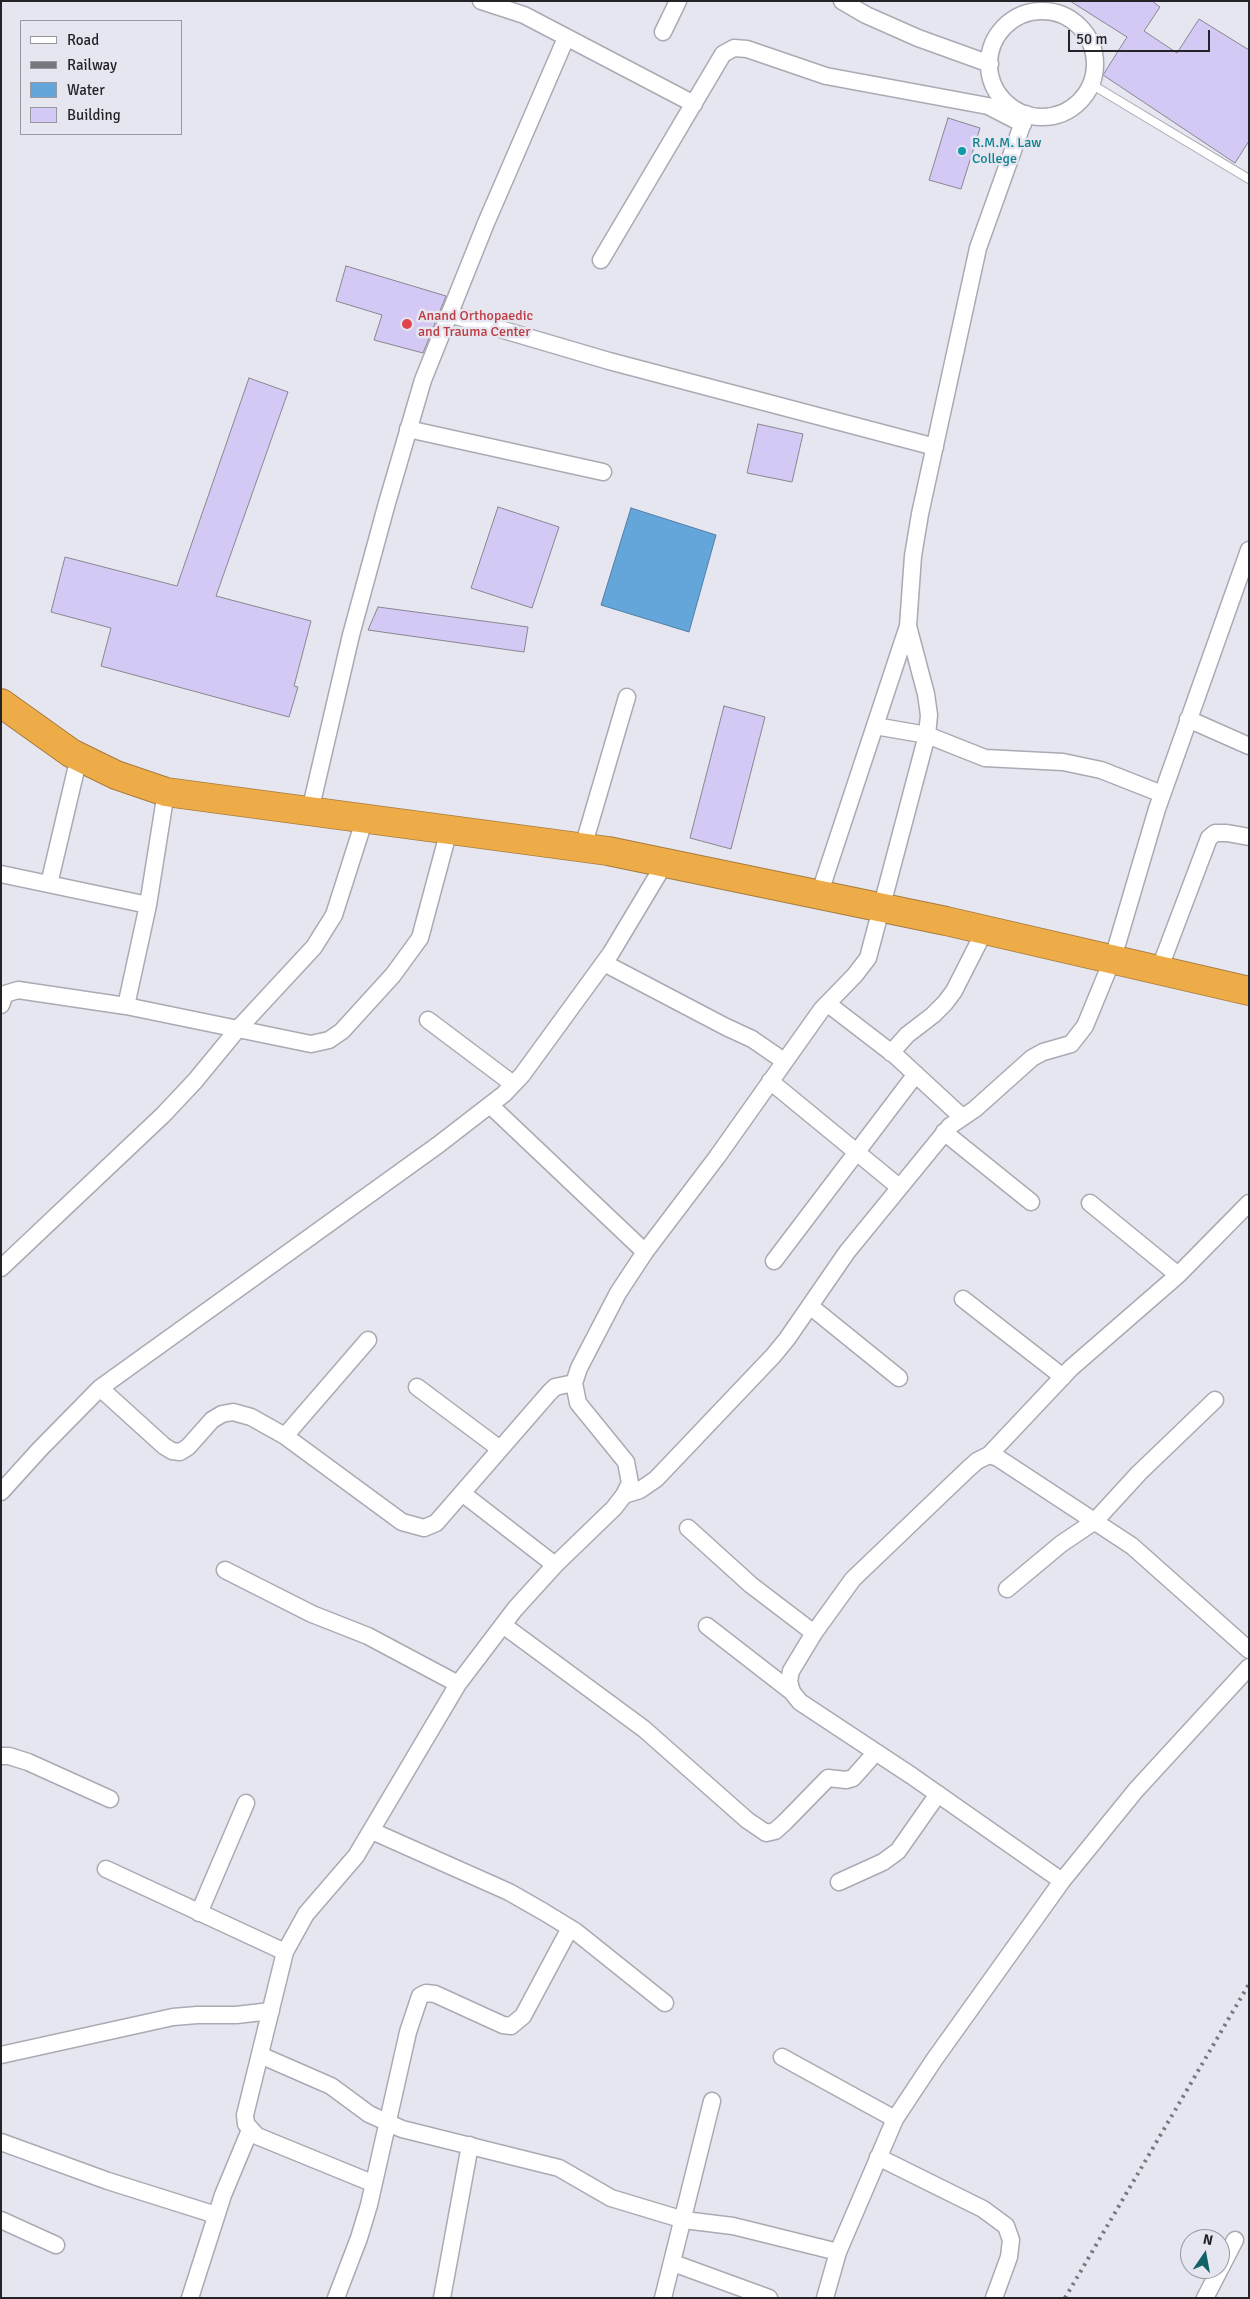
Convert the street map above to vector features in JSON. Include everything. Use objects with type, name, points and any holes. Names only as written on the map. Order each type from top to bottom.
[{"type":"highway","points":[[1,703],[79,757],[116,775],[166,792],[583,847],[986,930],[1249,991]]},
{"type":"street","points":[[481,1],[524,16],[694,104]]},
{"type":"street","points":[[663,32],[678,1]]},
{"type":"street","points":[[842,1],[866,15],[918,38],[990,64]]},
{"type":"street","points":[[601,260],[724,54],[734,48],[747,49],[826,76],[988,106],[1024,119],[1064,111],[1083,97],[1092,84],[1096,66],[1093,48],[1085,32],[1072,20],[1056,12],[1038,11],[1020,16],[1005,26],[995,40],[989,58],[990,76],[998,92],[1024,119]]},
{"type":"street","points":[[310,811],[352,635],[423,380],[486,223],[566,38]]},
{"type":"street","points":[[819,895],[908,626],[914,556],[935,447],[978,248],[1024,119]]},
{"type":"street","points":[[449,314],[619,364],[935,447]]},
{"type":"street","points":[[408,429],[603,472]]},
{"type":"street","points":[[624,1495],[640,1490],[656,1479],[773,1356],[847,1252],[944,1132],[975,1109],[1032,1058],[1043,1052],[1071,1044],[1093,1011],[1113,958],[1140,862],[1162,794],[1249,550]]},
{"type":"street","points":[[372,2182],[257,2136],[246,2124],[244,2115],[285,1952],[306,1914],[351,1863],[372,1831],[458,1684],[503,1625],[555,1565],[614,1508],[630,1483],[626,1462],[578,1403],[574,1383],[579,1368],[609,1309],[645,1252],[717,1157],[784,1060],[828,1004],[856,975],[868,958],[927,735],[929,714],[926,694],[908,626]]},
{"type":"street","points":[[583,847],[627,697]]},
{"type":"street","points":[[1188,718],[1249,746]]},
{"type":"street","points":[[875,726],[927,735],[985,758],[1063,762],[1101,770],[1162,794]]},
{"type":"street","points":[[49,884],[79,757]]},
{"type":"street","points":[[126,1006],[148,905],[166,792]]},
{"type":"street","points":[[1,1268],[163,1115],[195,1081],[237,1030],[314,947],[334,915],[365,818]]},
{"type":"street","points":[[1,1005],[5,994],[18,990],[126,1006],[311,1044],[329,1040],[342,1031],[393,975],[420,938],[449,830]]},
{"type":"street","points":[[1159,970],[1209,838],[1216,833],[1249,837]]},
{"type":"street","points":[[1,1492],[100,1388],[491,1106],[513,1084],[604,963],[665,863]]},
{"type":"street","points":[[1,874],[148,905]]},
{"type":"street","points":[[891,1053],[907,1035],[945,1003],[986,930]]},
{"type":"street","points":[[604,963],[752,1039],[784,1060]]},
{"type":"street","points":[[828,1004],[916,1074],[962,1117]]},
{"type":"street","points":[[428,1020],[513,1084]]},
{"type":"street","points":[[774,1262],[916,1074]]},
{"type":"street","points":[[770,1081],[899,1187]]},
{"type":"street","points":[[491,1106],[645,1252]]},
{"type":"street","points":[[944,1132],[1032,1202]]},
{"type":"street","points":[[1090,1203],[1178,1275]]},
{"type":"street","points":[[792,1692],[789,1681],[791,1671],[814,1632],[853,1579],[972,1465],[989,1455],[1063,1377],[1178,1275],[1249,1203]]},
{"type":"street","points":[[964,1299],[1063,1377]]},
{"type":"street","points":[[810,1306],[899,1378]]},
{"type":"street","points":[[285,1436],[368,1340]]},
{"type":"street","points":[[100,1388],[164,1446],[172,1451],[180,1452],[188,1447],[212,1420],[222,1414],[233,1412],[251,1416],[285,1436],[383,1509],[416,1527],[429,1527],[436,1523],[555,1387],[574,1383]]},
{"type":"street","points":[[417,1387],[500,1449]]},
{"type":"street","points":[[1007,1590],[1061,1544],[1095,1521],[1139,1472],[1215,1400]]},
{"type":"street","points":[[989,1455],[998,1458],[1132,1546],[1249,1650]]},
{"type":"street","points":[[462,1493],[555,1565]]},
{"type":"street","points":[[688,1528],[751,1585],[814,1632]]},
{"type":"street","points":[[225,1570],[312,1614],[368,1636],[458,1684]]},
{"type":"street","points":[[503,1625],[644,1729],[747,1820],[766,1833],[775,1831],[828,1778],[846,1780],[853,1778],[876,1752]]},
{"type":"street","points":[[706,1626],[792,1692],[800,1702],[938,1794],[1062,1881]]},
{"type":"street","points":[[825,2298],[838,2252],[895,2119],[934,2060],[1062,1881],[1136,1790],[1249,1667]]},
{"type":"street","points":[[1,1756],[9,1756],[28,1762],[110,1798]]},
{"type":"street","points":[[839,1882],[883,1862],[898,1851],[938,1794]]},
{"type":"street","points":[[199,1913],[246,1803]]},
{"type":"street","points":[[372,1831],[509,1892],[570,1928],[665,2003]]},
{"type":"street","points":[[106,1869],[285,1952]]},
{"type":"street","points":[[336,2298],[359,2238],[369,2205],[372,2182],[408,2032],[420,1996],[426,1993],[435,1994],[503,2025],[511,2026],[523,2016],[570,1928]]},
{"type":"street","points":[[1,2055],[173,2017],[236,2015],[271,2011]]},
{"type":"street","points":[[260,2055],[331,2086],[386,2123],[559,2168],[611,2198],[684,2220],[733,2226],[838,2252]]},
{"type":"street","points":[[782,2057],[895,2119]]},
{"type":"street","points":[[664,2298],[712,2100]]},
{"type":"street","points":[[190,2298],[216,2216],[250,2130]]},
{"type":"street","points":[[1,2142],[108,2181],[216,2216]]},
{"type":"street","points":[[442,2298],[470,2145]]},
{"type":"street","points":[[878,2157],[983,2209],[1006,2226],[1011,2240],[1009,2258],[994,2298]]},
{"type":"street","points":[[1,2220],[56,2245]]},
{"type":"street","points":[[1230,2250],[1235,2240]]},
{"type":"street","points":[[673,2262],[768,2298]]},
{"type":"street","points":[[1205,2298],[1215,2279]]},
{"type":"lane","points":[[1092,84],[1249,178]]},
{"type":"water","points":[[631,508],[716,535],[689,632],[601,605]]},
{"type":"building","points":[[1070,1],[1152,1],[1160,7],[1144,31],[1177,53],[1199,19],[1249,50],[1249,141],[1235,163],[1103,75],[1127,37]]},
{"type":"building","name":"R.M.M. Law College","points":[[948,118],[980,128],[961,189],[929,180]]},
{"type":"building","points":[[346,266],[446,296],[423,353],[374,340],[382,315],[336,301]]},
{"type":"building","points":[[249,378],[288,392],[216,596],[311,621],[294,686],[298,687],[289,717],[101,666],[111,628],[51,612],[65,557],[177,586]]},
{"type":"building","points":[[758,424],[803,434],[792,482],[747,473]]},
{"type":"building","points":[[498,507],[559,527],[532,608],[471,588]]},
{"type":"building","points":[[378,607],[528,627],[524,652],[368,630]]},
{"type":"building","points":[[724,706],[765,717],[731,849],[690,838]]},
{"type":"railway","points":[[1065,2298],[1249,1984]]},
{"type":"place","name":"R.M.M. Law College","points":[[962,151]]},
{"type":"place","name":"Anand Orthopaedic and Trauma Center","points":[[407,324]]}]
